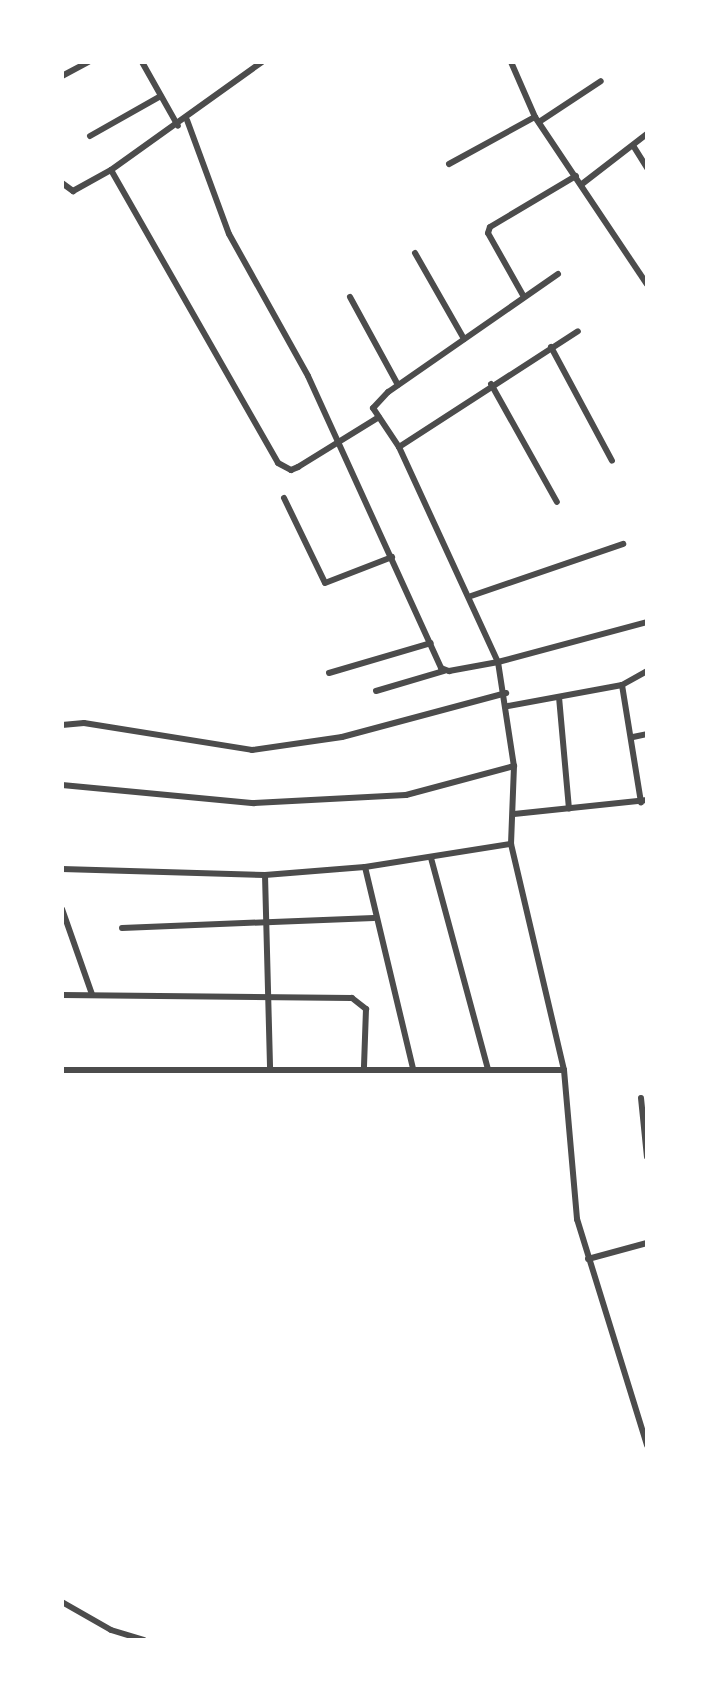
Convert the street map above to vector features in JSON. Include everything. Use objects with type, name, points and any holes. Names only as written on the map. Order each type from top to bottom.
[{"type":"street","points":[[62,76],[88,62]]},
{"type":"street","points":[[142,62],[178,126]]},
{"type":"street","points":[[62,183],[65,192],[111,170],[187,120],[262,62]]},
{"type":"street","points":[[511,62],[537,120],[647,284]]},
{"type":"street","points":[[449,164],[537,120],[601,81]]},
{"type":"street","points":[[90,136],[161,96]]},
{"type":"street","points":[[187,120],[237,250],[296,352],[444,671]]},
{"type":"street","points":[[582,184],[647,134]]},
{"type":"street","points":[[634,147],[647,168]]},
{"type":"street","points":[[111,170],[278,463],[291,470],[340,446],[379,417]]},
{"type":"street","points":[[524,297],[488,233],[490,227],[576,176]]},
{"type":"street","points":[[415,253],[464,339]]},
{"type":"street","points":[[558,274],[374,405],[399,447],[471,596],[498,662],[506,693],[514,766],[511,844],[564,1070],[577,1219],[647,1445]]},
{"type":"street","points":[[350,297],[398,385]]},
{"type":"street","points":[[399,447],[491,384],[578,331]]},
{"type":"street","points":[[551,347],[612,461]]},
{"type":"street","points":[[491,384],[557,502]]},
{"type":"street","points":[[284,498],[325,583],[392,557]]},
{"type":"street","points":[[471,596],[623,544]]},
{"type":"street","points":[[376,691],[444,671],[498,662],[647,622]]},
{"type":"street","points":[[329,673],[431,643]]},
{"type":"street","points":[[508,706],[622,685],[647,671]]},
{"type":"street","points":[[514,814],[644,801],[622,685]]},
{"type":"street","points":[[62,725],[84,723],[252,750],[342,737],[506,693]]},
{"type":"street","points":[[559,697],[569,809]]},
{"type":"street","points":[[633,737],[647,734]]},
{"type":"street","points":[[62,785],[254,803],[406,795],[514,766]]},
{"type":"street","points":[[62,869],[265,875],[365,867],[511,844]]},
{"type":"street","points":[[431,858],[488,1069]]},
{"type":"street","points":[[365,867],[374,918],[413,1068]]},
{"type":"street","points":[[265,875],[270,1068]]},
{"type":"street","points":[[62,909],[66,929],[92,994]]},
{"type":"street","points":[[122,928],[266,925],[374,918]]},
{"type":"street","points":[[62,995],[360,1001],[367,1014],[364,1067]]},
{"type":"street","points":[[62,1070],[364,1067],[564,1070]]},
{"type":"street","points":[[641,1098],[647,1157]]},
{"type":"street","points":[[588,1259],[647,1243]]},
{"type":"street","points":[[62,1602],[130,1639],[144,1640]]}]
